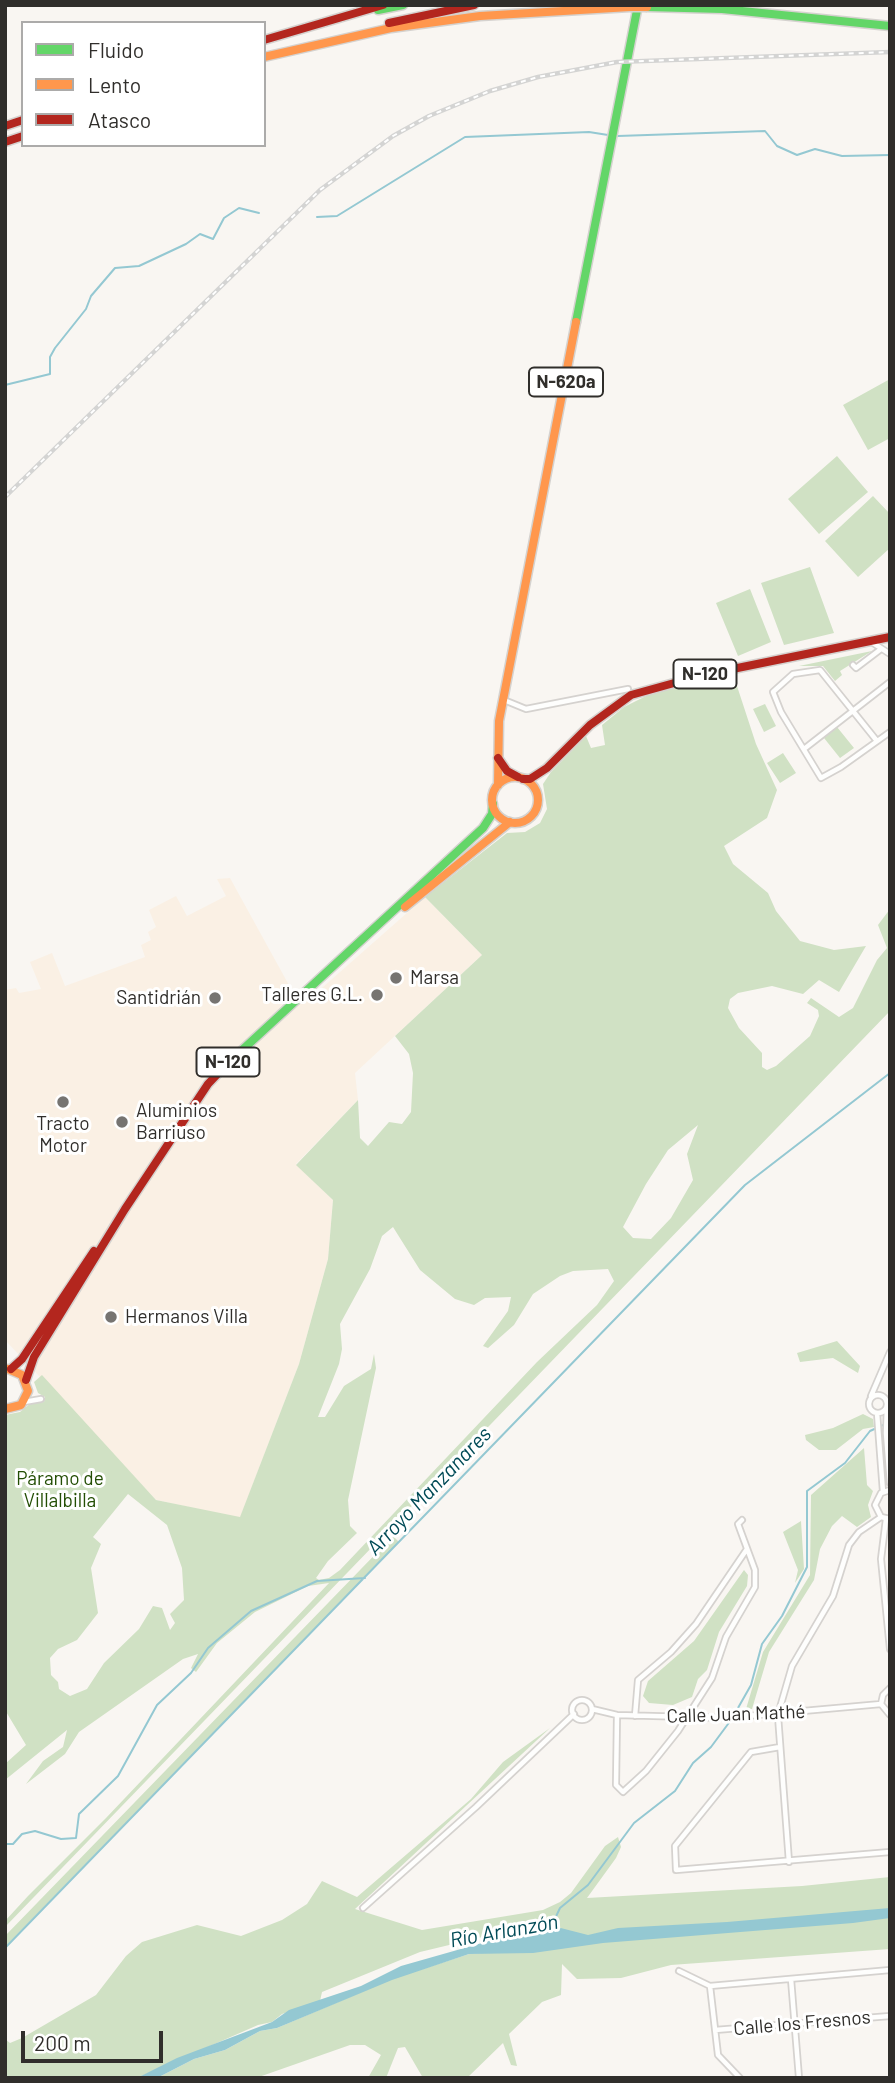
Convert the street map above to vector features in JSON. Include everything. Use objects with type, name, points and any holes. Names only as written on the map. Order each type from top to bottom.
[{"type":"highway","points":[[355,15],[383,5]]},
{"type":"highway","points":[[266,39],[403,5]]},
{"type":"highway","points":[[266,56],[337,35],[474,5]]},
{"type":"highway","points":[[278,53],[391,28],[480,16],[634,6],[722,9],[890,26]]},
{"type":"highway","name":"N-620a","points":[[498,785],[497,732],[634,6]]},
{"type":"highway","name":"N-120","points":[[27,1384],[8,1369],[22,1359],[208,1084],[249,1042],[483,828],[492,814],[498,785],[506,779],[530,779],[547,768],[590,724],[631,695],[672,682],[890,637]]},
{"type":"highway","points":[[498,758],[507,771],[532,785],[537,794]]},
{"type":"highway","name":"N-120","points":[[362,941],[510,822],[519,822],[530,817],[536,807],[537,794],[547,768]]},
{"type":"highway","points":[[493,804],[499,816],[510,822]]},
{"type":"highway","name":"N-120","points":[[23,1403],[34,1357],[125,1209]]},
{"type":"highway","points":[[6,1410],[23,1403]]},
{"type":"street","points":[[869,641],[890,654]]},
{"type":"street","points":[[853,665],[856,668],[881,649]]},
{"type":"street","points":[[877,741],[820,670],[796,673],[777,686],[773,695],[821,778],[877,741],[890,732]]},
{"type":"street","points":[[804,749],[889,685]]},
{"type":"street","points":[[504,700],[526,709],[628,689]]},
{"type":"street","points":[[890,1352],[869,1400],[870,1409],[877,1413],[888,1444],[890,1483]]},
{"type":"street","points":[[877,1380],[887,1406],[888,1418],[883,1433],[883,1492],[874,1505],[885,1518],[881,1559],[890,1648]]},
{"type":"street","points":[[23,1403],[41,1399],[27,1384]]},
{"type":"street","points":[[869,1400],[876,1394],[882,1395]]},
{"type":"street","points":[[877,1413],[887,1406]]},
{"type":"street","points":[[883,1492],[890,1490]]},
{"type":"street","points":[[789,1862],[778,1716],[792,1666],[834,1596],[849,1545],[859,1532],[885,1518]]},
{"type":"street","points":[[617,1715],[616,1785],[620,1792],[646,1771],[686,1718],[712,1678],[726,1637],[755,1587],[756,1575],[738,1524],[741,1520]]},
{"type":"street","points":[[635,1716],[638,1680],[671,1652],[696,1623],[747,1549]]},
{"type":"street","points":[[890,1688],[883,1695],[881,1704],[890,1715]]},
{"type":"street","points":[[578,1701],[587,1701],[592,1709],[585,1719],[574,1714],[573,1705],[578,1701]]},
{"type":"street","name":"Calle Juan Mathé","points":[[592,1709],[617,1715],[742,1718],[881,1704]]},
{"type":"street","points":[[363,1908],[476,1807],[574,1714]]},
{"type":"street","points":[[780,1747],[751,1752],[678,1842],[676,1868],[679,1870],[789,1862],[890,1852]]},
{"type":"street","points":[[679,1971],[709,1986],[890,1970]]},
{"type":"street","points":[[791,1979],[799,2078]]},
{"type":"street","points":[[709,1986],[718,2055],[740,2078]]},
{"type":"street","name":"Calle los Fresnos","points":[[715,2030],[890,2016]]},
{"type":"shaded area","points":[[230,878],[290,987],[306,1002],[425,897],[482,955],[355,1073],[358,1100],[296,1164],[333,1200],[328,1259],[299,1364],[240,1518],[156,1500],[5,1340],[5,990],[16,988],[19,993],[41,989],[30,962],[52,953],[65,986],[145,957],[141,945],[151,940],[148,932],[156,927],[149,910],[176,896],[187,916],[226,896],[217,879]]},
{"type":"green space","points":[[890,379],[890,438],[868,450],[843,405]]},
{"type":"green space","points":[[837,456],[868,492],[819,534],[788,499]]},
{"type":"green space","points":[[873,496],[890,514],[890,548],[858,577],[825,541]]},
{"type":"green space","points":[[810,567],[834,633],[784,645],[761,583]]},
{"type":"green space","points":[[750,589],[771,642],[738,656],[716,603]]},
{"type":"green space","points":[[872,651],[840,671],[842,675],[835,681],[823,666],[799,666]]},
{"type":"green space","name":"Páramo de Villalbilla","points":[[718,677],[736,683],[756,744],[777,790],[767,818],[724,846],[733,864],[768,893],[776,911],[800,941],[834,950],[866,946],[839,992],[819,980],[803,994],[772,986],[738,993],[730,999],[728,1008],[739,1028],[762,1053],[762,1067],[767,1070],[776,1066],[810,1036],[819,1016],[818,1010],[807,1003],[811,998],[839,1017],[853,1008],[877,960],[887,948],[878,925],[890,909],[890,1011],[5,1927],[5,1921],[28,1896],[106,1818],[329,1583],[308,1586],[255,1612],[217,1643],[196,1672],[191,1668],[198,1654],[183,1659],[79,1732],[65,1754],[26,1784],[43,1761],[63,1747],[67,1730],[5,1780],[5,1764],[26,1745],[5,1710],[5,1415],[20,1412],[31,1403],[44,1402],[45,1397],[38,1393],[34,1382],[42,1375],[156,1500],[240,1517],[299,1364],[328,1259],[333,1200],[296,1165],[358,1100],[360,1138],[368,1146],[389,1122],[402,1124],[411,1112],[413,1073],[409,1054],[395,1036],[482,955],[425,897],[507,833],[525,832],[540,823],[547,809],[543,784],[551,772],[586,736],[591,748],[605,745],[602,725],[624,707],[650,694]],"holes":[[[698,1125],[687,1154],[693,1180],[671,1218],[651,1239],[633,1238],[623,1227],[646,1184],[668,1150]],[[393,1227],[420,1270],[455,1299],[474,1305],[485,1298],[511,1297],[508,1311],[483,1346],[488,1348],[514,1325],[533,1294],[560,1276],[573,1271],[608,1269],[614,1281],[597,1305],[537,1362],[340,1570],[329,1578],[319,1580],[316,1578],[328,1561],[357,1533],[350,1526],[348,1500],[376,1368],[374,1354],[371,1369],[344,1386],[325,1417],[318,1417],[339,1364],[342,1349],[340,1324],[370,1269],[382,1236]],[[128,1494],[167,1525],[182,1568],[184,1600],[170,1614],[175,1623],[170,1630],[162,1608],[153,1606],[139,1629],[104,1663],[87,1689],[70,1696],[59,1689],[58,1682],[51,1675],[50,1658],[58,1649],[77,1640],[98,1613],[91,1568],[101,1544],[93,1537]]]},
{"type":"green space","points":[[765,704],[776,726],[764,732],[753,709]]},
{"type":"green space","points":[[837,727],[854,748],[840,758],[824,738]]},
{"type":"green space","points":[[783,753],[796,773],[780,783],[767,763]]},
{"type":"green space","points":[[837,1341],[860,1366],[858,1373],[833,1358],[800,1362],[797,1353]]},
{"type":"green space","points":[[863,1414],[873,1419],[874,1427],[863,1429],[836,1450],[819,1450],[806,1440],[805,1435],[833,1428]]},
{"type":"green space","points":[[864,1448],[867,1485],[873,1491],[868,1505],[871,1517],[857,1527],[842,1516],[832,1526],[820,1549],[814,1580],[769,1652],[752,1709],[746,1709],[763,1652],[810,1575],[811,1495]]},
{"type":"green space","points":[[801,1521],[804,1569],[795,1583],[798,1570],[783,1532]]},
{"type":"green space","points":[[393,1536],[399,1542],[5,1947],[5,1936]]},
{"type":"green space","points":[[744,1570],[748,1575],[747,1586],[719,1632],[707,1670],[698,1679],[692,1697],[673,1705],[649,1703],[643,1696],[648,1681],[694,1641]]},
{"type":"green space","points":[[550,1728],[355,1909],[422,1930],[543,1910],[571,1893],[605,1846],[618,1837],[621,1847],[616,1858],[587,1898],[802,1886],[890,1877],[890,1949],[671,1965],[621,1978],[577,1979],[562,1964],[561,1995],[542,2002],[509,2034],[517,2066],[511,2065],[503,2043],[467,2078],[423,2078],[405,2047],[398,2048],[386,2078],[368,2078],[381,2055],[365,2045],[350,2045],[256,2078],[157,2078],[194,2059],[225,2050],[260,2031],[277,2028],[392,1979],[469,1954],[507,1951],[555,1929],[549,1925],[545,1931],[503,1937],[495,1934],[420,1952],[322,1992],[320,2001],[282,2014],[272,2022],[258,2025],[137,2078],[5,2078],[5,2039],[10,2043],[22,2038],[96,1995],[126,1956],[142,1942],[197,1925],[241,1936],[282,1920],[307,1904],[322,1881],[357,1897],[471,1799],[503,1762]]},
{"type":"water","name":"Río Arlanzón","points":[[890,1908],[890,1918],[853,1923],[603,1943],[533,1953],[469,1954],[392,1980],[277,2028],[260,2031],[225,2050],[194,2059],[157,2078],[137,2078],[177,2058],[272,2022],[289,2010],[361,1986],[401,1966],[503,1937],[545,1931],[549,1925],[588,1935],[618,1928]]},
{"type":"waterway","points":[[618,136],[765,131],[777,146],[797,155],[815,149],[842,156],[890,155]]},
{"type":"waterway","points":[[317,217],[337,216],[465,137],[589,132],[608,135]]},
{"type":"waterway","points":[[5,385],[50,374],[50,357],[55,348],[86,309],[91,296],[115,268],[139,266],[186,244],[200,234],[213,239],[224,218],[239,208],[259,213]]},
{"type":"waterway","name":"Arroyo Manzanares","points":[[5,1948],[745,1185],[890,1073]]},
{"type":"waterway","points":[[734,1715],[751,1685],[762,1644],[782,1616],[807,1567],[807,1491],[845,1463],[870,1431],[890,1422]]},
{"type":"waterway","points":[[5,1844],[13,1844],[22,1834],[35,1831],[61,1839],[76,1838],[79,1814],[118,1776],[157,1705],[191,1673],[208,1648],[251,1611],[317,1581],[365,1578]]},
{"type":"waterway","points":[[551,1927],[560,1908],[588,1885],[634,1823],[675,1791],[693,1763],[711,1747],[731,1720]]},
{"type":"railway","points":[[5,497],[320,190],[393,136],[429,116],[490,91],[538,77],[617,62],[890,52]]},
{"type":"traffic: fast","points":[[378,10],[403,5]]},
{"type":"traffic: fast","points":[[576,322],[638,5]]},
{"type":"traffic: fast","points":[[647,7],[722,9],[890,26]]},
{"type":"traffic: fast","points":[[227,1064],[483,828],[492,814],[493,804]]},
{"type":"traffic: slow","points":[[266,57],[391,28],[480,16],[630,7]]},
{"type":"traffic: slow","points":[[630,7],[647,7]]},
{"type":"traffic: slow","points":[[498,785],[499,721],[576,322]]},
{"type":"traffic: slow","points":[[515,777],[531,784],[538,800],[531,816],[515,823],[499,816],[492,800],[499,784],[515,777]]},
{"type":"traffic: slow","points":[[405,907],[510,822]]},
{"type":"traffic: slow","points":[[5,1409],[21,1405],[28,1391],[22,1375],[8,1369]]},
{"type":"traffic: jam","points":[[266,39],[383,5]]},
{"type":"traffic: jam","points":[[389,23],[474,5]]},
{"type":"traffic: jam","points":[[5,126],[21,121]]},
{"type":"traffic: jam","points":[[5,142],[21,137]]},
{"type":"traffic: jam","points":[[523,779],[530,779],[547,768],[590,725],[631,695],[703,675],[890,637]]},
{"type":"traffic: jam","points":[[498,758],[507,771],[518,777]]},
{"type":"traffic: jam","points":[[26,1380],[34,1357],[125,1209],[208,1084],[227,1064]]},
{"type":"traffic: jam","points":[[11,1369],[22,1359],[94,1251]]},
{"type":"place","name":"Marsa","points":[[396,978]]},
{"type":"place","name":"Talleres G.L.","points":[[377,995]]},
{"type":"place","name":"Santidrián","points":[[215,998]]},
{"type":"place","name":"Tracto Motor","points":[[63,1102]]},
{"type":"place","name":"Aluminios Barriuso","points":[[122,1122]]},
{"type":"place","name":"Hermanos Villa","points":[[111,1317]]}]
